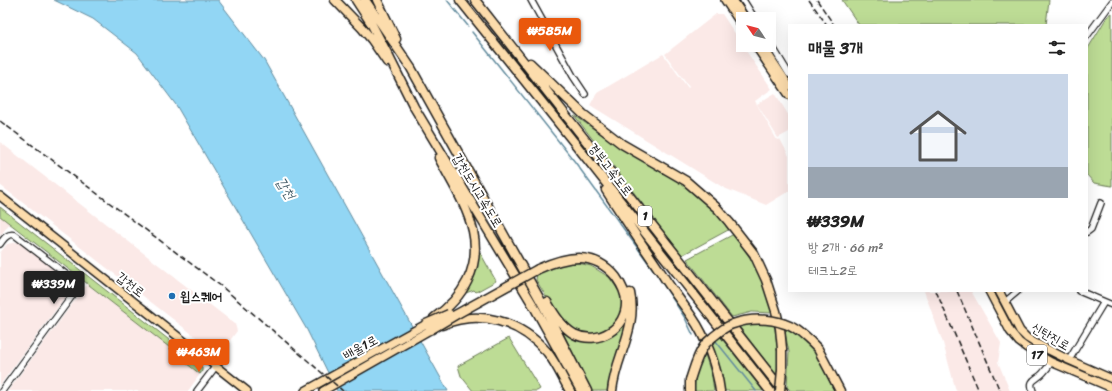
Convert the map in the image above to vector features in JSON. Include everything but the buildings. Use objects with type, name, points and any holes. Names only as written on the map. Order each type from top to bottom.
[{"type":"highway","points":[[335,0],[372,40],[403,86]]},
{"type":"highway","name":"갑천도시고속도로","points":[[356,0],[388,54],[414,107],[536,310],[581,391]]},
{"type":"highway","name":"갑천도시고속도로","points":[[365,0],[411,68],[543,305],[588,391]]},
{"type":"highway","points":[[377,0],[411,68]]},
{"type":"highway","name":"경부고속도로","points":[[460,0],[770,391]]},
{"type":"highway","name":"경부고속도로","points":[[475,0],[781,391]]},
{"type":"highway","points":[[508,42],[583,114],[622,144],[686,181],[717,208],[729,222],[754,254],[766,280],[776,311],[780,328],[782,349],[781,391]]},
{"type":"highway","points":[[414,107],[425,133],[465,208],[473,231],[474,243],[474,260],[461,294],[428,327]]},
{"type":"highway","points":[[573,141],[693,318],[711,355],[719,382],[720,391]]},
{"type":"highway","points":[[428,327],[457,314],[537,268],[567,258],[590,259],[609,270],[614,275],[622,286],[626,301],[626,310],[619,324],[603,336],[592,338],[574,334],[565,327],[554,314],[502,233]]},
{"type":"highway","points":[[537,268],[548,259],[556,256],[572,254],[589,255],[605,262],[617,272],[626,284],[632,302],[632,320],[614,375],[612,391]]},
{"type":"highway","points":[[428,327],[467,318],[487,318],[506,323],[520,329],[538,342],[548,353],[570,391]]},
{"type":"highway","points":[[690,391],[690,380],[696,359],[704,345],[719,332],[732,324],[759,319],[773,320],[786,324],[798,331],[810,341],[818,349],[840,391]]},
{"type":"main road","points":[[725,0],[736,16]]},
{"type":"main road","points":[[733,0],[741,12]]},
{"type":"main road","points":[[760,52],[788,94]]},
{"type":"main road","points":[[767,52],[788,84]]},
{"type":"main road","name":"갑천로","points":[[0,196],[248,391]]},
{"type":"main road","points":[[984,292],[1000,319],[1010,331]]},
{"type":"main road","name":"신탄진로","points":[[990,292],[1010,331],[1018,342],[1051,362],[1112,388]]},
{"type":"main road","name":"신탄진로","points":[[999,292],[1020,331],[1028,338],[1069,360],[1112,379]]},
{"type":"main road","name":"배울1로","points":[[305,391],[428,327]]},
{"type":"main road","name":"배울1로","points":[[323,391],[428,327]]},
{"type":"street","points":[[531,0],[573,76],[585,94]]},
{"type":"street","points":[[743,0],[751,12]]},
{"type":"street","points":[[1088,35],[1112,2]]},
{"type":"street","points":[[776,52],[788,72]]},
{"type":"street","points":[[1088,231],[1091,229],[1102,203]]},
{"type":"street","points":[[0,244],[8,235],[15,235],[76,283],[75,292],[2,391]]},
{"type":"street","points":[[1004,302],[1017,292]]},
{"type":"street","points":[[1081,292],[1112,305]]},
{"type":"street","points":[[1069,360],[1104,302]]},
{"type":"street","points":[[1034,391],[1031,384],[1042,375],[1051,362]]},
{"type":"street","points":[[197,391],[216,366]]},
{"type":"shaded area","points":[[716,14],[722,14],[736,35],[736,52],[747,52],[772,89],[755,101],[777,140],[780,139],[788,154],[788,192],[766,205],[724,188],[590,105],[597,93],[663,54],[688,88],[689,87],[665,54]]},
{"type":"shaded area","points":[[775,93],[788,114],[788,133],[778,138],[757,104]]},
{"type":"shaded area","points":[[0,142],[235,324],[237,331],[222,351],[214,351],[0,185]]},
{"type":"shaded area","points":[[0,216],[10,223],[0,236]]},
{"type":"shaded area","points":[[18,242],[68,281],[69,292],[0,385],[0,253],[7,244]]},
{"type":"shaded area","points":[[87,284],[169,347],[173,353],[200,374],[188,391],[8,391]]},
{"type":"shaded area","points":[[924,292],[972,292],[1001,343],[998,362],[1010,391],[956,391],[943,343]]},
{"type":"green space","points":[[842,0],[1049,0],[1046,24],[858,24]]},
{"type":"green space","points":[[1112,13],[1112,186],[1094,183],[1088,176],[1088,48],[1107,17]]},
{"type":"green space","points":[[574,115],[630,153],[684,185],[709,205],[730,229],[682,255]]},
{"type":"green space","points":[[0,207],[202,367],[200,374],[173,353],[169,347],[0,216]]},
{"type":"green space","points":[[734,234],[754,264],[767,294],[772,313],[752,312],[732,317],[687,259]]},
{"type":"green space","points":[[478,249],[496,281],[476,292],[474,290],[463,294]]},
{"type":"green space","points":[[568,263],[578,263],[591,266],[609,277],[621,294],[623,309],[617,323],[606,333],[590,336],[575,332],[555,311],[536,280],[537,273]]},
{"type":"green space","points":[[626,310],[628,320],[622,344],[610,377],[609,391],[592,391],[558,323],[573,335],[603,336]]},
{"type":"green space","points":[[750,323],[774,324],[778,349],[777,376],[738,325]]},
{"type":"green space","points":[[784,328],[800,337],[817,355],[834,391],[791,391],[787,387],[789,352]]},
{"type":"green space","points":[[718,334],[763,391],[724,391],[722,374],[711,342]]},
{"type":"green space","points":[[509,338],[540,389],[537,391],[473,391],[461,376],[458,366]]},
{"type":"green space","points":[[704,351],[712,377],[714,391],[694,391],[696,370]]},
{"type":"water","name":"갑천","points":[[54,0],[218,0],[264,60],[448,391],[337,391],[307,330],[176,105],[137,53],[93,19]]},
{"type":"waterway","points":[[447,0],[468,26]]},
{"type":"waterway","points":[[472,32],[575,162],[655,272]]},
{"type":"waterway","points":[[658,276],[685,318],[693,335]]},
{"type":"waterway","points":[[715,340],[756,391]]},
{"type":"railway","points":[[809,0],[826,24]]},
{"type":"railway","points":[[817,0],[833,24]]},
{"type":"railway","points":[[0,121],[221,286],[343,391]]},
{"type":"railway","points":[[936,292],[979,391]]},
{"type":"railway","points":[[957,292],[1000,391]]},
{"type":"place","name":"윕스퀘어","points":[[172,296]]}]
